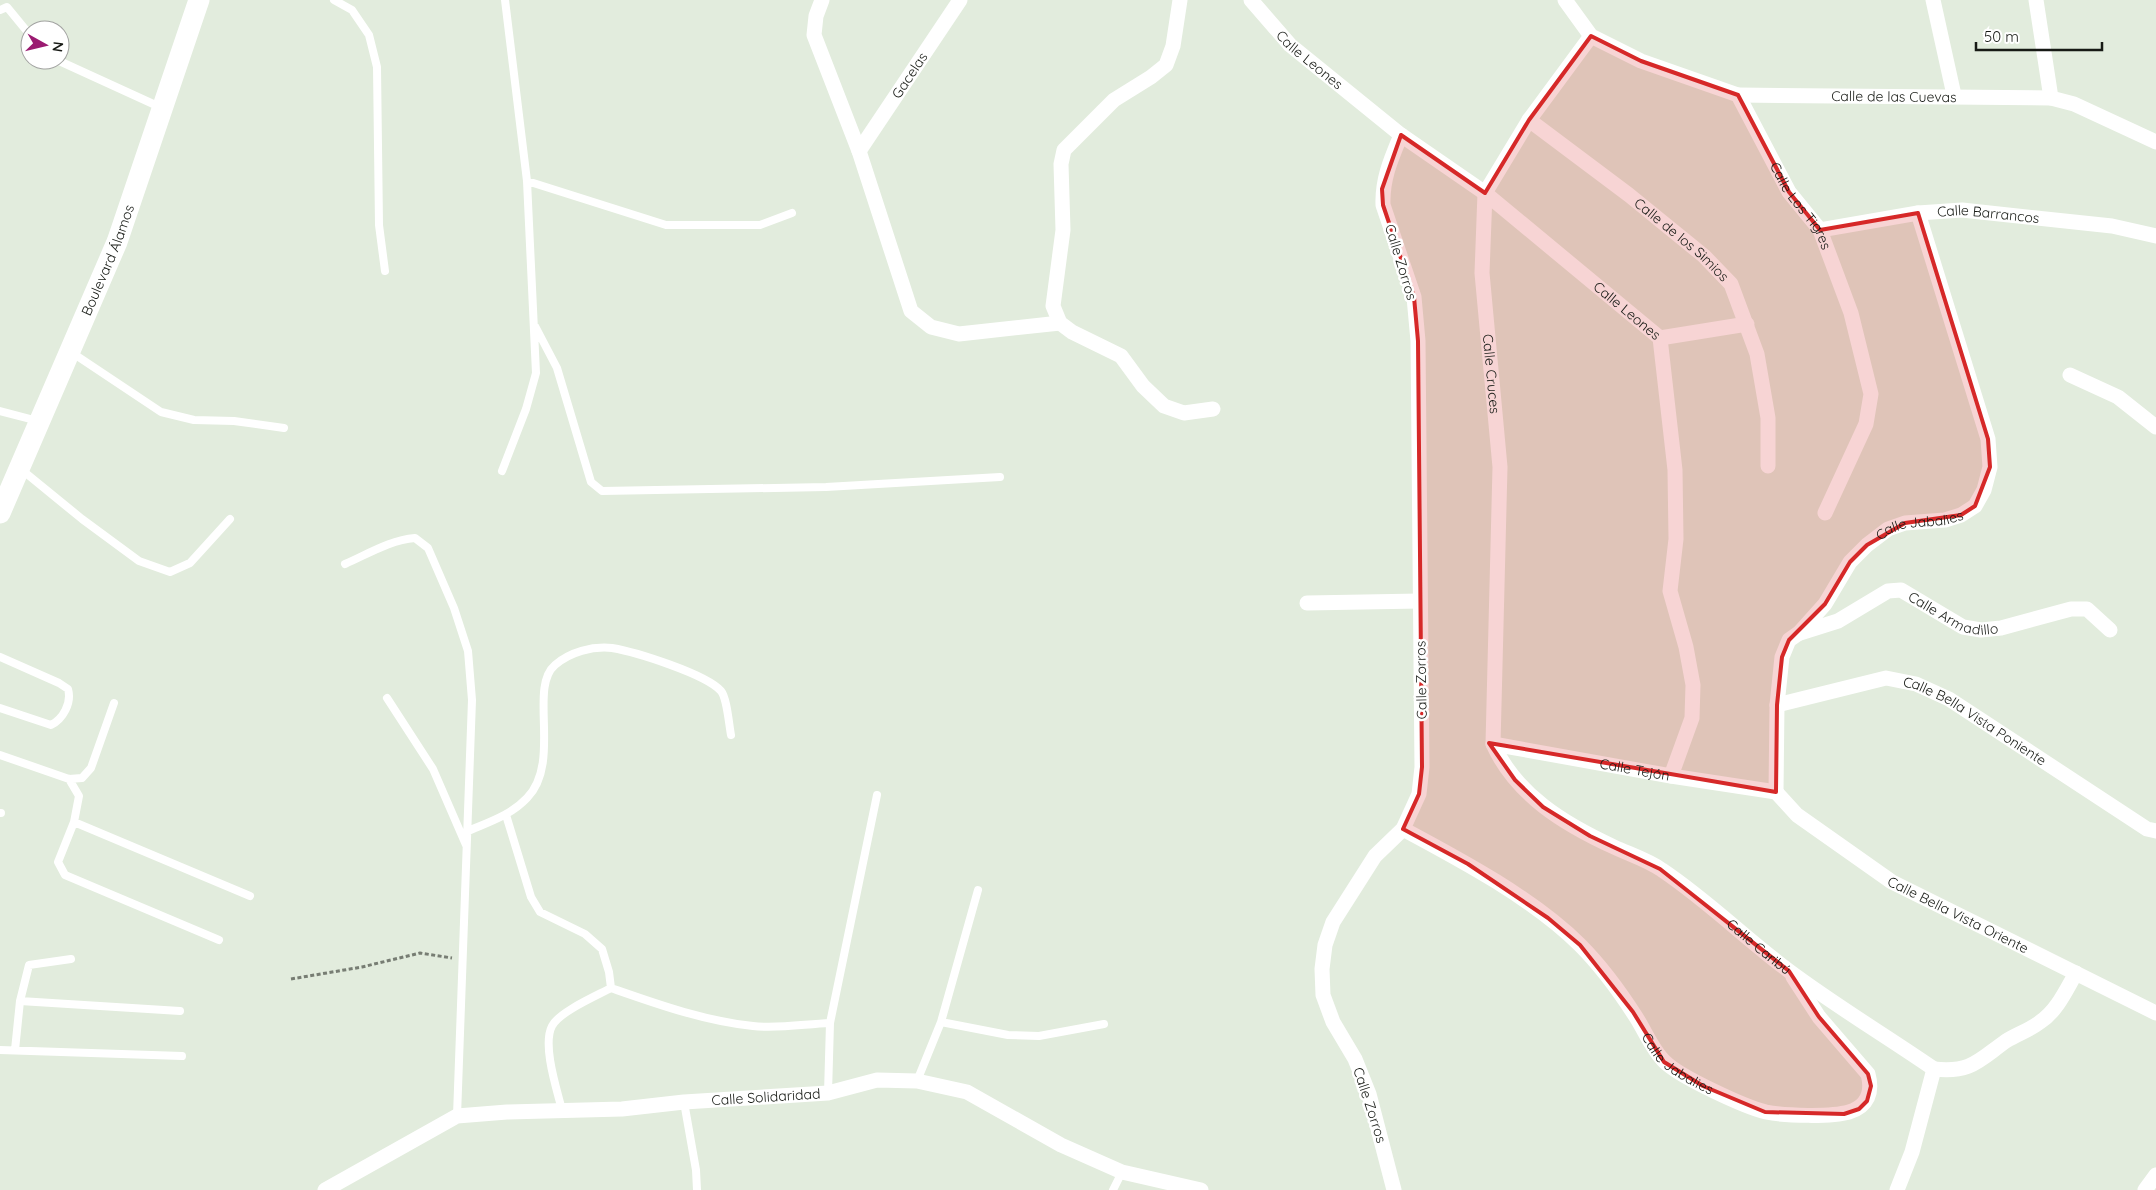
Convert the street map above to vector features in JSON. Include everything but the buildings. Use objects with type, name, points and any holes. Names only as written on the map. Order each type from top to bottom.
[{"type":"main road","name":"Boulevard Álamos","points":[[0,513],[117,242],[199,0]]},
{"type":"street","points":[[822,0],[816,16],[814,35],[859,151],[911,311],[931,327],[958,334],[1060,323]]},
{"type":"street","name":"Gacelas","points":[[859,151],[960,0]]},
{"type":"street","points":[[1180,0],[1173,46],[1166,65],[1151,77],[1114,100],[1064,150],[1061,164],[1063,230],[1053,306],[1060,323],[1072,332],[1121,356],[1143,386],[1164,406],[1184,413],[1212,409]]},
{"type":"street","name":"Calle Leones","points":[[1251,0],[1290,45],[1401,135],[1485,193],[1660,338],[1675,470],[1676,539],[1670,592],[1686,647],[1693,684],[1692,718],[1672,776]]},
{"type":"street","points":[[1566,0],[1591,36],[1641,61],[1738,95]]},
{"type":"street","points":[[1933,0],[1954,95]]},
{"type":"street","points":[[2036,0],[2051,98]]},
{"type":"street","name":"Calle Cruces","points":[[1493,744],[1500,467],[1482,273],[1485,193],[1528,120],[1591,36]]},
{"type":"street","name":"Calle de las Cuevas","points":[[1738,95],[1954,95],[2051,98],[2074,104],[2156,142]]},
{"type":"street","name":"Calle Los Tigres","points":[[1738,95],[1789,192],[1820,230],[1851,313],[1871,394],[1866,424],[1825,513]]},
{"type":"street","name":"Calle de los Simios","points":[[1528,120],[1629,195],[1704,256],[1731,284],[1757,354],[1768,418],[1768,466]]},
{"type":"street","name":"Calle Zorros","points":[[1394,1190],[1369,1094],[1355,1059],[1333,1022],[1323,995],[1322,969],[1325,946],[1332,922],[1375,856],[1403,829],[1419,794],[1421,776],[1421,439],[1418,341],[1414,296],[1383,205],[1382,189],[1385,173],[1401,135]]},
{"type":"street","name":"Calle Barrancos","points":[[1820,230],[1918,213],[1962,210],[2112,226],[2156,236]]},
{"type":"street","name":"Calle Jabalies","points":[[1776,792],[1777,704],[1782,656],[1789,640],[1799,633],[1825,604],[1850,562],[1867,546],[1888,529],[1905,523],[1945,520],[1961,515],[1975,506],[1984,490],[1990,467],[1988,439],[1918,213]]},
{"type":"street","points":[[1660,338],[1747,324]]},
{"type":"street","points":[[2070,376],[2118,397],[2156,427]]},
{"type":"street","name":"Calle Armadillo","points":[[1799,633],[1838,621],[1888,591],[1901,590],[1963,626],[1981,630],[2001,628],[2071,610],[2087,610],[2110,630]]},
{"type":"street","points":[[1307,603],[1420,601]]},
{"type":"street","name":"Calle Bella Vista Poniente","points":[[1777,704],[1886,678],[1916,684],[1949,699],[2147,828],[2156,831]]},
{"type":"street","name":"Calle Tejón","points":[[1493,744],[1672,776],[1776,792]]},
{"type":"street","name":"Calle Caribú","points":[[1493,744],[1500,759],[1514,780],[1543,807],[1590,836],[1660,869],[1720,914],[1789,971],[1934,1069]]},
{"type":"street","name":"Calle Bella Vista Oriente","points":[[1776,792],[1797,815],[1892,882],[2156,1014]]},
{"type":"street","name":"Calle Jabalies","points":[[1403,829],[1468,864],[1548,918],[1580,945],[1601,969],[1633,1012],[1664,1062],[1695,1081],[1765,1112],[1785,1115],[1844,1114],[1859,1109],[1867,1101],[1869,1094],[1871,1086],[1868,1074],[1819,1017],[1789,971]]},
{"type":"street","points":[[1897,1190],[1912,1152],[1934,1069],[1952,1071],[1975,1065],[2008,1040],[2041,1022],[2060,1002],[2076,973]]},
{"type":"street","name":"Calle Solidaridad","points":[[325,1190],[457,1116],[562,1110],[622,1109],[684,1102],[828,1093],[877,1080],[917,1081],[967,1092],[1061,1145],[1122,1172],[1201,1190]]},
{"type":"street","points":[[2145,1190],[2156,1175]]},
{"type":"lane","points":[[334,0],[352,10],[369,35],[377,67],[379,225],[385,271]]},
{"type":"lane","points":[[502,471],[526,410],[536,373],[527,182],[505,0]]},
{"type":"lane","points":[[3,5],[20,24]]},
{"type":"lane","points":[[70,66],[163,108]]},
{"type":"lane","points":[[527,182],[666,225],[760,225],[792,213]]},
{"type":"lane","points":[[534,326],[557,368],[591,482],[602,491],[826,487],[1000,477]]},
{"type":"lane","points":[[70,351],[161,412],[194,420],[234,421],[284,428]]},
{"type":"lane","points":[[0,412],[40,422]]},
{"type":"lane","points":[[20,468],[82,519],[139,561],[170,572],[190,563],[230,519]]},
{"type":"lane","points":[[345,564],[375,552],[397,539],[414,538],[428,548],[454,608],[468,651],[472,700],[457,1116]]},
{"type":"lane","points":[[468,831],[506,815],[528,798],[542,774],[545,753],[544,688],[554,666],[578,651],[611,648],[670,665],[712,682],[723,693],[732,735]]},
{"type":"lane","points":[[0,657],[59,683],[68,689],[70,697],[60,720],[51,725],[42,724],[0,708]]},
{"type":"lane","points":[[387,698],[433,769],[467,847]]},
{"type":"lane","points":[[0,755],[70,779],[82,778],[91,768],[114,703]]},
{"type":"lane","points":[[70,779],[80,796],[74,822],[58,862],[65,875],[220,940]]},
{"type":"lane","points":[[828,1093],[830,1023],[877,795]]},
{"type":"lane","points":[[506,815],[530,897],[540,912],[585,934],[602,949],[610,972],[611,988]]},
{"type":"lane","points":[[74,822],[250,896]]},
{"type":"lane","points":[[917,1081],[941,1022],[978,890]]},
{"type":"lane","points":[[15,1050],[20,1001],[29,965],[70,959]]},
{"type":"lane","points":[[562,1110],[548,1043],[552,1026],[563,1015],[611,988],[660,1005],[738,1024],[754,1026],[830,1023]]},
{"type":"lane","points":[[20,1001],[180,1011]]},
{"type":"lane","points":[[941,1022],[1008,1034],[1038,1036],[1104,1024]]},
{"type":"lane","points":[[0,1050],[182,1056]]},
{"type":"lane","points":[[684,1102],[696,1170],[697,1190]]},
{"type":"lane","points":[[1112,1190],[1122,1172]]},
{"type":"path","points":[[291,979],[362,967],[420,953],[463,960]]},
{"type":"highlighted area","points":[[1591,36],[1641,61],[1738,95],[1789,192],[1820,230],[1918,213],[1988,439],[1990,467],[1975,506],[1961,515],[1905,523],[1867,545],[1850,562],[1825,604],[1789,640],[1782,657],[1777,705],[1776,792],[1489,743],[1515,780],[1543,807],[1590,836],[1660,869],[1789,971],[1819,1017],[1868,1074],[1871,1086],[1867,1101],[1859,1109],[1844,1114],[1765,1112],[1703,1086],[1664,1062],[1633,1012],[1580,945],[1548,918],[1468,864],[1403,829],[1419,794],[1422,767],[1418,341],[1414,297],[1383,205],[1382,189],[1401,135],[1485,193],[1529,120]]}]
